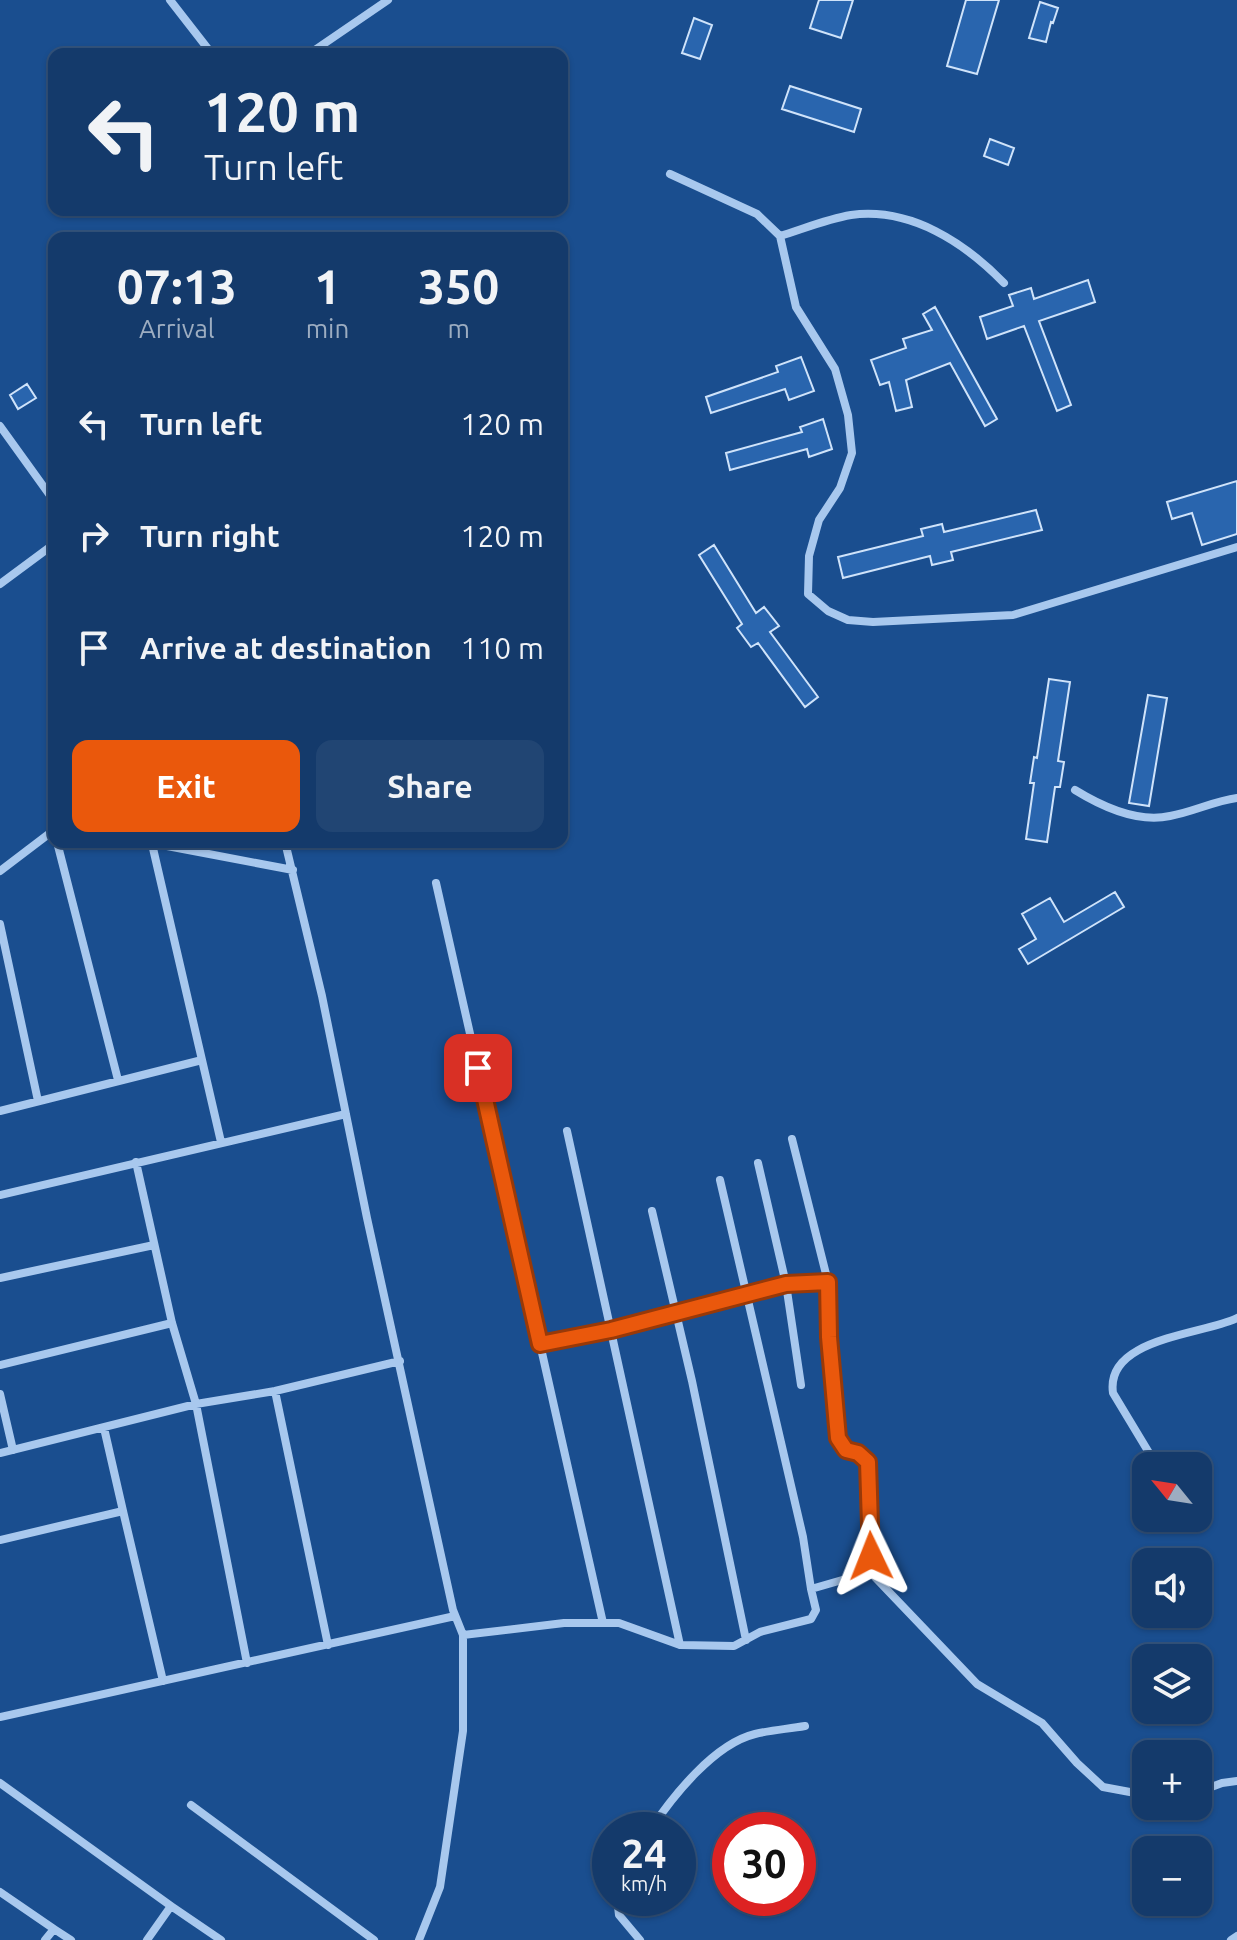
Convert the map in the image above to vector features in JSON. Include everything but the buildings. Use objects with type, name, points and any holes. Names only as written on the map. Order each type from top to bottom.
[{"type":"street","points":[[170,0],[207,48]]},
{"type":"street","points":[[318,48],[388,0]]},
{"type":"street","points":[[670,174],[757,214],[780,236],[796,307],[835,369],[848,415],[852,453],[840,488],[819,520],[809,556],[808,594],[828,611],[848,620],[873,622],[1013,615],[1237,547]]},
{"type":"street","points":[[780,236],[852,215],[888,216],[953,239],[983,261],[1004,283]]},
{"type":"street","points":[[0,426],[48,493]]},
{"type":"street","points":[[0,584],[48,548]]},
{"type":"street","points":[[1075,790],[1098,804],[1125,814],[1168,817],[1237,798]]},
{"type":"street","points":[[0,871],[48,835]]},
{"type":"street","points":[[59,848],[118,1080]]},
{"type":"street","points":[[150,848],[221,1142]]},
{"type":"street","points":[[176,848],[293,870]]},
{"type":"street","points":[[287,848],[455,1616],[463,1635],[463,1731],[453,1805],[440,1887],[419,1940]]},
{"type":"street","points":[[436,883],[603,1623]]},
{"type":"street","points":[[0,924],[38,1101]]},
{"type":"street","points":[[0,1111],[202,1060]]},
{"type":"street","points":[[0,1195],[346,1114]]},
{"type":"street","points":[[567,1131],[680,1645]]},
{"type":"street","points":[[792,1139],[828,1282],[829,1343],[838,1438],[846,1450],[864,1456],[869,1467],[870,1572],[977,1684],[1036,1718],[1103,1787],[1132,1792]]},
{"type":"street","points":[[136,1162],[172,1323],[196,1404],[247,1663]]},
{"type":"street","points":[[758,1163],[786,1284],[801,1385]]},
{"type":"street","points":[[463,1635],[564,1623],[619,1623],[680,1645],[734,1646],[760,1632],[811,1619],[816,1610],[803,1537],[720,1180]]},
{"type":"street","points":[[652,1211],[692,1381],[746,1640]]},
{"type":"street","points":[[0,1278],[154,1245]]},
{"type":"street","points":[[540,1344],[611,1330],[786,1284],[828,1282]]},
{"type":"street","points":[[1149,1452],[1113,1393],[1111,1381],[1124,1357],[1151,1344],[1237,1318]]},
{"type":"street","points":[[0,1365],[172,1323]]},
{"type":"street","points":[[0,1453],[196,1404],[275,1391],[400,1361]]},
{"type":"street","points":[[275,1391],[328,1645]]},
{"type":"street","points":[[0,1394],[13,1450]]},
{"type":"street","points":[[104,1428],[163,1681]]},
{"type":"street","points":[[0,1540],[123,1511]]},
{"type":"street","points":[[811,1589],[870,1572]]},
{"type":"street","points":[[0,1717],[455,1616]]},
{"type":"street","points":[[665,1812],[698,1771],[728,1746],[753,1734],[805,1726]]},
{"type":"street","points":[[1212,1787],[1237,1781]]},
{"type":"street","points":[[0,1783],[221,1940]]},
{"type":"street","points":[[191,1805],[374,1940]]},
{"type":"street","points":[[0,1892],[71,1940]]},
{"type":"street","points":[[147,1940],[171,1906]]},
{"type":"street","points":[[620,1916],[640,1940]]},
{"type":"street","points":[[45,1940],[54,1929]]},
{"type":"street","points":[[1231,1940],[1237,1936]]},
{"type":"route","points":[[478,1068],[540,1344],[611,1330],[786,1284],[828,1282],[829,1337],[838,1438],[848,1452],[864,1456],[868,1462],[871,1556]]}]
